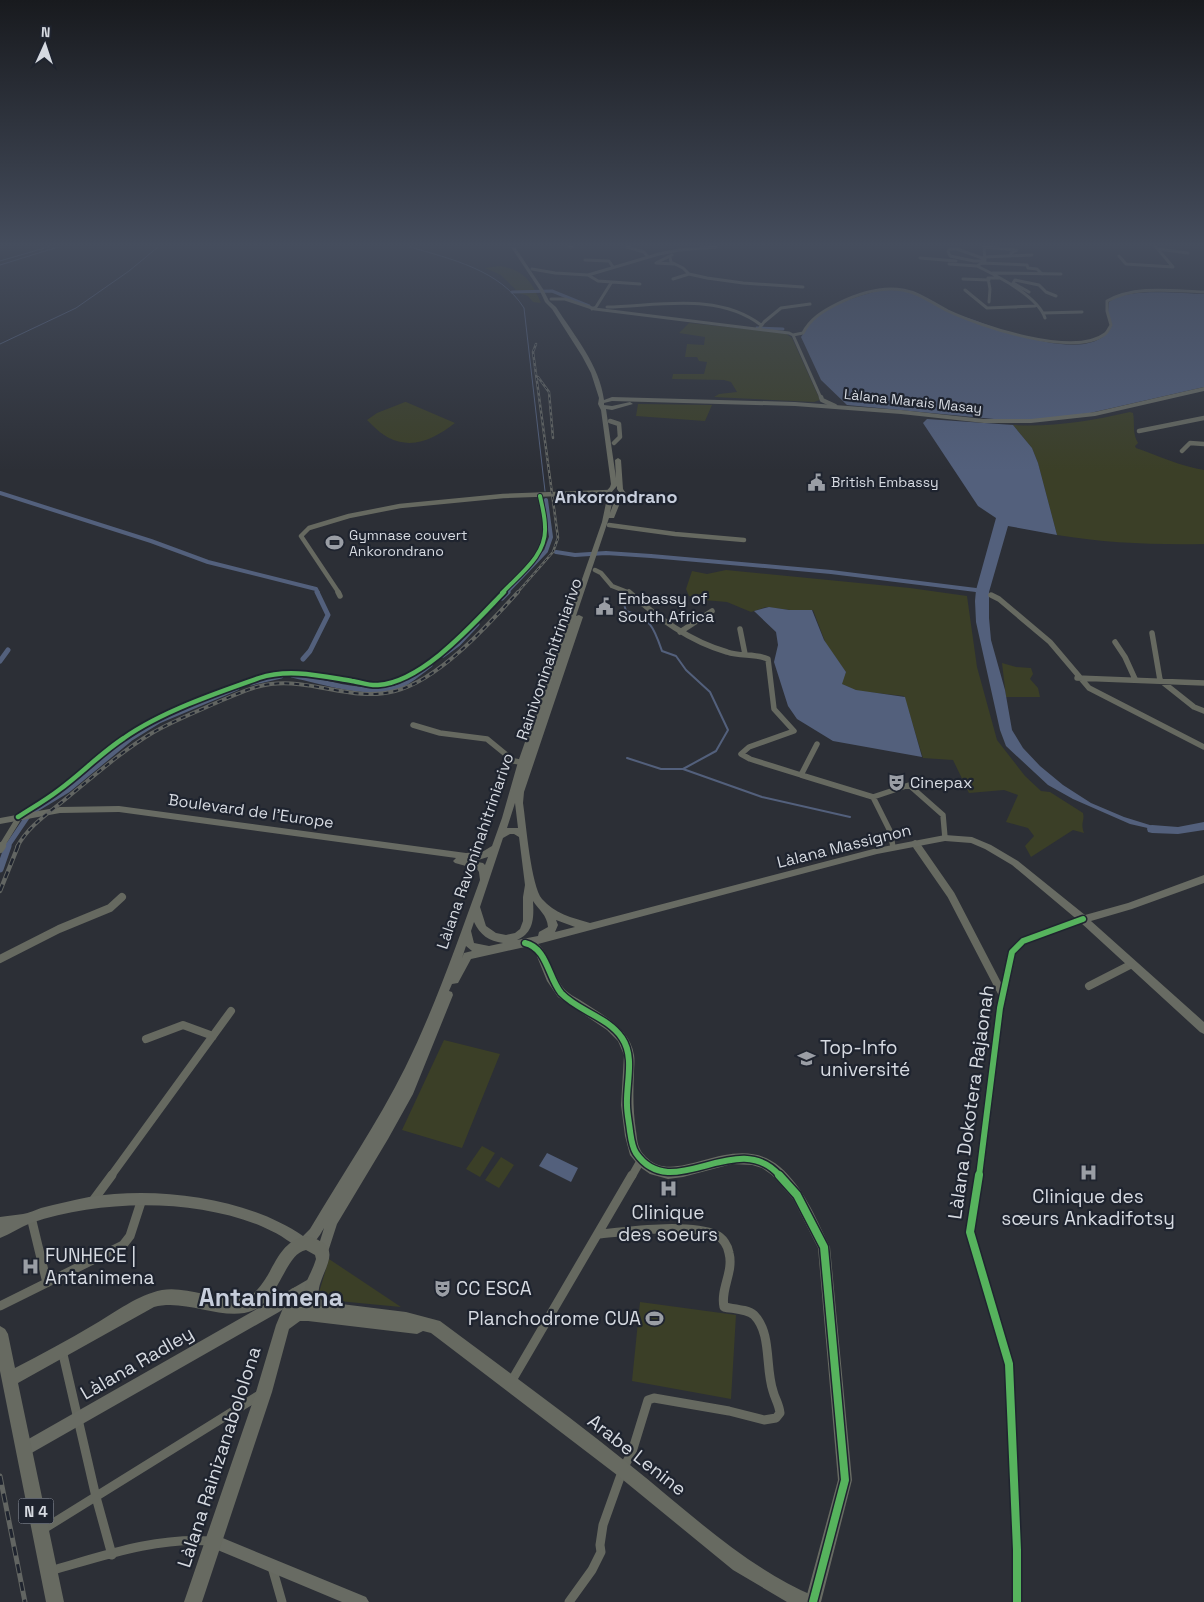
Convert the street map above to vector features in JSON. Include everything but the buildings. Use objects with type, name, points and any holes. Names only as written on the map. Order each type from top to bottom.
[{"type":"main road","name":"Làlana Ravoninahitriniarivo","points":[[304,1244],[310,1239],[378,1130],[410,1069],[451,974],[597,553],[608,513],[609,494],[614,484],[614,471],[603,404],[591,366],[564,322]]},
{"type":"main road","points":[[565,322],[595,365],[605,394],[620,403],[611,412],[610,421],[621,495],[609,494]]},
{"type":"main road","name":"Làlana Marais Masay","points":[[603,404],[617,407],[645,403],[767,404],[999,423],[1049,423],[1081,419],[1204,390]]},
{"type":"main road","name":"Làlana Marais Masay","points":[[603,404],[615,400],[714,401],[835,406],[952,419]]},
{"type":"main road","name":"Làlana Ravoninahitriniarivo","points":[[597,553],[621,495]]},
{"type":"main road","name":"Rainivoninahitriniarivo","points":[[475,906],[480,922],[490,935],[505,939],[517,936],[525,930],[528,923],[527,894],[530,888],[520,818],[520,792],[525,763],[595,570],[597,553]]},
{"type":"main road","name":"Boulevard de l'Europe","points":[[0,821],[88,808],[132,810],[480,857],[487,855],[495,848]]},
{"type":"main road","points":[[508,813],[508,820],[520,818]]},
{"type":"main road","name":"Boulevard de l'Europe","points":[[48,814],[132,815],[464,862],[480,866],[484,872],[484,882]]},
{"type":"main road","name":"Boulevard de l'Europe","points":[[0,825],[20,818]]},
{"type":"main road","points":[[500,836],[506,831],[512,830],[517,830],[523,835]]},
{"type":"main road","name":"Làlana Massignon","points":[[498,948],[545,938],[893,848],[945,838],[972,840],[1003,855],[1083,919],[1204,1029]]},
{"type":"main road","points":[[1113,910],[1124,902],[1204,873]]},
{"type":"main road","points":[[1083,919],[1129,906],[1204,878]]},
{"type":"main road","points":[[530,888],[552,916],[564,923],[565,929],[545,938],[540,952]]},
{"type":"main road","points":[[1100,914],[1098,921],[1101,936]]},
{"type":"main road","points":[[552,916],[591,926]]},
{"type":"main road","name":"Làlana Ravoninahitriniarivo","points":[[322,1254],[332,1221],[409,1090],[464,960],[468,956],[550,932],[553,927],[552,916]]},
{"type":"main road","points":[[468,928],[468,939],[472,947],[498,948]]},
{"type":"main road","points":[[525,943],[535,947],[540,952],[558,989],[567,998],[611,1027],[625,1043],[629,1055],[627,1105],[629,1129],[634,1150],[641,1160],[654,1170],[668,1173],[732,1158],[765,1162],[784,1179],[797,1195],[824,1247],[845,1480],[813,1602]]},
{"type":"main road","points":[[0,1223],[26,1219],[92,1202],[142,1199],[182,1202],[222,1210],[275,1227],[298,1238],[304,1244],[316,1246],[322,1254],[320,1270],[314,1282],[310,1298],[313,1304],[323,1309],[427,1323],[435,1326],[444,1334]]},
{"type":"main road","points":[[0,1232],[26,1219]]},
{"type":"main road","points":[[9,1379],[127,1312],[164,1297],[184,1296],[231,1306],[246,1314],[252,1304],[272,1282],[286,1256],[304,1244]]},
{"type":"main road","points":[[308,1314],[298,1307],[296,1294],[314,1282]]},
{"type":"main road","name":"Làlana Radley","points":[[23,1450],[77,1420],[246,1314],[296,1294]]},
{"type":"main road","name":"Làlana Rainizanabololona","points":[[193,1602],[264,1392],[283,1325],[296,1294]]},
{"type":"main road","points":[[283,1325],[298,1314],[308,1314],[432,1329],[444,1334]]},
{"type":"main road","name":"N 4","points":[[0,1334],[55,1602]]},
{"type":"main road","name":"Arabe Lenine","points":[[444,1334],[623,1470],[739,1564],[808,1602]]},
{"type":"main road","points":[[214,1541],[362,1602]]},
{"type":"street","points":[[705,322],[760,328],[793,335],[803,333],[809,322]]},
{"type":"street","points":[[753,322],[760,328]]},
{"type":"street","points":[[760,328],[767,322]]},
{"type":"street","points":[[980,322],[1022,337],[1045,342],[1092,340],[1106,334],[1111,325],[1110,322]]},
{"type":"street","points":[[793,335],[822,400],[835,406]]},
{"type":"street","points":[[811,405],[822,400]]},
{"type":"street","points":[[1138,431],[1204,418]]},
{"type":"street","points":[[1182,451],[1190,443],[1204,444]]},
{"type":"street","points":[[340,596],[334,584],[301,536],[309,528],[349,516],[414,504],[503,496],[540,496],[590,492],[609,494]]},
{"type":"street","points":[[0,849],[20,818],[59,790],[123,738],[172,712],[257,678],[273,674],[298,673],[378,685],[393,682],[421,668],[461,637],[538,557],[545,544],[547,535],[540,496]]},
{"type":"street","points":[[609,525],[675,534],[744,540]]},
{"type":"street","points":[[595,570],[601,573],[612,586],[628,592],[650,612],[680,632],[715,649],[732,654],[759,655],[768,659],[774,709],[794,731],[749,748],[742,754],[750,759],[873,797],[909,785],[943,814],[945,838]]},
{"type":"street","points":[[991,595],[999,599],[1039,631],[1059,650],[1077,678],[1089,688],[1204,747]]},
{"type":"street","points":[[680,632],[712,611]]},
{"type":"street","points":[[740,629],[745,654]]},
{"type":"street","points":[[1152,633],[1160,680],[1194,707],[1204,711]]},
{"type":"street","points":[[1115,642],[1126,657],[1135,680]]},
{"type":"street","points":[[1077,678],[1204,683]]},
{"type":"street","points":[[413,725],[430,733],[447,733],[487,739],[514,761],[525,763]]},
{"type":"street","points":[[802,775],[817,744]]},
{"type":"street","points":[[873,797],[890,830],[893,848]]},
{"type":"street","points":[[915,843],[951,895],[1002,995]]},
{"type":"street","points":[[0,959],[59,929],[110,908],[122,897]]},
{"type":"street","name":"Làlana Dokotera Rajaonah","points":[[1017,1602],[1017,1550],[1009,1364],[970,1232],[985,1139],[1002,995],[1012,952],[1023,941],[1083,919]]},
{"type":"street","points":[[1089,986],[1132,964]]},
{"type":"street","points":[[92,1202],[231,1011]]},
{"type":"street","points":[[146,1039],[183,1026],[213,1036]]},
{"type":"street","points":[[511,1384],[600,1234],[641,1160]]},
{"type":"street","points":[[0,1306],[128,1241],[142,1199]]},
{"type":"street","points":[[26,1219],[47,1283]]},
{"type":"street","points":[[569,1602],[592,1570],[601,1552],[600,1545],[603,1525],[623,1470],[636,1443],[648,1400],[654,1398],[729,1411],[764,1420],[776,1418],[780,1413],[768,1369],[767,1342],[755,1316],[749,1312],[724,1307],[723,1302],[730,1256],[724,1241],[717,1235],[703,1232],[644,1231],[600,1234]]},
{"type":"street","points":[[62,1350],[77,1420],[112,1555]]},
{"type":"street","points":[[40,1531],[264,1392]]},
{"type":"street","points":[[49,1571],[167,1541],[196,1539],[214,1541]]},
{"type":"street","points":[[271,1565],[282,1602]]},
{"type":"green space","points":[[689,323],[785,333],[792,338],[820,400],[814,402],[714,397],[719,394],[737,392],[731,382],[724,380],[672,379],[673,374],[704,374],[707,362],[699,361],[697,357],[685,357],[687,344],[704,345],[705,337],[679,333]]},
{"type":"green space","points":[[406,402],[455,423],[432,438],[407,443],[389,438],[367,420],[377,413]]},
{"type":"green space","points":[[638,404],[712,405],[705,421],[636,416]]},
{"type":"green space","points":[[1133,413],[1134,432],[1138,443],[1135,446],[1136,448],[1204,470],[1204,544],[1130,543],[1057,535],[1038,463],[1032,448],[1013,425],[1072,423]]},
{"type":"green space","points":[[726,570],[910,588],[967,596],[977,667],[997,740],[1025,776],[1041,791],[1050,792],[1083,813],[1082,826],[1084,833],[1073,830],[1031,857],[1025,846],[1034,836],[1028,828],[1006,822],[1018,795],[1004,790],[969,793],[953,760],[923,758],[904,696],[858,691],[841,684],[846,672],[826,644],[813,610],[766,607],[751,612],[727,602],[704,600],[689,596],[686,589],[692,571],[707,574]]},
{"type":"green space","points":[[1002,663],[1016,667],[1031,668],[1033,674],[1030,679],[1038,688],[1040,697],[1006,697]]},
{"type":"green space","points":[[444,1040],[500,1054],[462,1148],[402,1130]]},
{"type":"green space","points":[[482,1146],[495,1153],[480,1177],[466,1169]]},
{"type":"green space","points":[[501,1157],[514,1165],[499,1188],[485,1180]]},
{"type":"green space","points":[[329,1259],[401,1307],[317,1299]]},
{"type":"green space","points":[[640,1302],[736,1315],[731,1399],[632,1381]]},
{"type":"water","points":[[979,322],[1028,338],[1069,345],[1088,343],[1103,337],[1112,325],[1111,322],[1204,322],[1204,387],[1090,413],[1043,419],[994,419],[847,405],[821,380],[801,337],[811,323]]},
{"type":"water","points":[[927,419],[1013,425],[1032,448],[1038,463],[1057,535],[1008,526],[989,592],[991,640],[1005,690],[1012,730],[1023,748],[1040,766],[1063,785],[1091,803],[1124,817],[1153,826],[1152,829],[1130,824],[1073,799],[1048,785],[1006,746],[1000,730],[976,622],[975,601],[976,590],[996,518],[978,506],[923,423]]},
{"type":"water","points":[[769,607],[789,610],[812,610],[824,640],[846,672],[842,684],[856,690],[905,697],[922,757],[833,741],[797,719],[788,706],[774,662],[778,645],[776,632],[754,611]]},
{"type":"water","points":[[547,1153],[578,1168],[571,1182],[539,1166]]},
{"type":"waterway","points":[[0,344],[47,322]]},
{"type":"waterway","points":[[526,322],[545,491]]},
{"type":"waterway","points":[[757,328],[783,329]]},
{"type":"waterway","points":[[0,493],[151,541],[208,562],[316,589],[318,593]]},
{"type":"waterway","points":[[506,593],[546,551],[551,537],[546,500]]},
{"type":"waterway","points":[[556,552],[575,555],[606,553],[651,556],[831,572],[976,590]]},
{"type":"waterway","points":[[303,659],[310,651],[328,615],[317,592]]},
{"type":"waterway","points":[[502,598],[508,592]]},
{"type":"waterway","points":[[622,597],[626,611],[641,617],[654,630],[662,651],[676,656],[686,670],[710,692],[728,730],[716,751],[683,769]]},
{"type":"waterway","points":[[443,655],[458,644],[477,624]]},
{"type":"waterway","points":[[0,661],[8,650]]},
{"type":"waterway","points":[[292,675],[343,687],[383,690],[404,684],[430,665]]},
{"type":"waterway","points":[[251,683],[281,676]]},
{"type":"waterway","points":[[7,847],[30,813],[68,790],[130,739],[159,721],[237,688]]},
{"type":"waterway","points":[[627,758],[661,769],[683,769]]},
{"type":"waterway","points":[[683,769],[762,797],[850,817]]},
{"type":"waterway","points":[[1152,829],[1178,830],[1204,826]]},
{"type":"waterway","points":[[0,869],[8,846]]},
{"type":"railway","points":[[517,593],[553,552],[558,538],[533,352],[536,344]]},
{"type":"railway","points":[[538,377],[549,392],[553,438]]},
{"type":"railway","points":[[17,847],[27,832],[40,820],[119,755],[168,724],[237,694],[264,685],[287,683],[364,694],[380,694],[412,685],[429,676],[462,650],[518,592]]},
{"type":"railway","points":[[0,891],[18,846]]},
{"type":"railway","points":[[0,1476],[25,1602]]},
{"type":"cycle path","points":[[18,817],[59,790],[123,738],[144,725],[171,712],[257,679],[273,674],[298,673],[378,685],[403,678],[421,668],[461,637],[537,557],[545,534],[540,496]]},
{"type":"cycle path","points":[[1017,1602],[1017,1550],[1009,1364],[970,1232],[985,1139],[1000,1008],[1012,952],[1023,941],[1083,919]]},
{"type":"cycle path","points":[[525,943],[533,945],[540,952],[551,978],[562,994],[611,1027],[622,1038],[629,1055],[627,1105],[631,1136],[634,1151],[644,1163],[654,1170],[668,1173],[732,1158],[752,1159],[765,1163],[776,1171],[797,1195],[824,1247],[845,1480],[813,1602]]},
{"type":"place","name":"British Embassy","points":[[817,482]]},
{"type":"place","name":"Gymnase couvert Ankorondrano","points":[[335,543]]},
{"type":"place","name":"Embassy of South Africa","points":[[604,607]]},
{"type":"place","name":"Cinepax","points":[[896,782]]},
{"type":"place","name":"Top-Info université","points":[[806,1058]]},
{"type":"place","name":"Clinique des sœurs Ankadifotsy","points":[[1088,1173]]},
{"type":"place","name":"Clinique des soeurs","points":[[668,1189]]},
{"type":"place","name":"FUNHECE | Antanimena","points":[[31,1266]]},
{"type":"place","name":"CC ESCA","points":[[442,1288]]},
{"type":"place","name":"Planchodrome CUA","points":[[655,1318]]},
{"type":"district","name":"Ankorondrano","points":[[616,496]]},
{"type":"district","name":"Antanimena","points":[[271,1297]]}]
